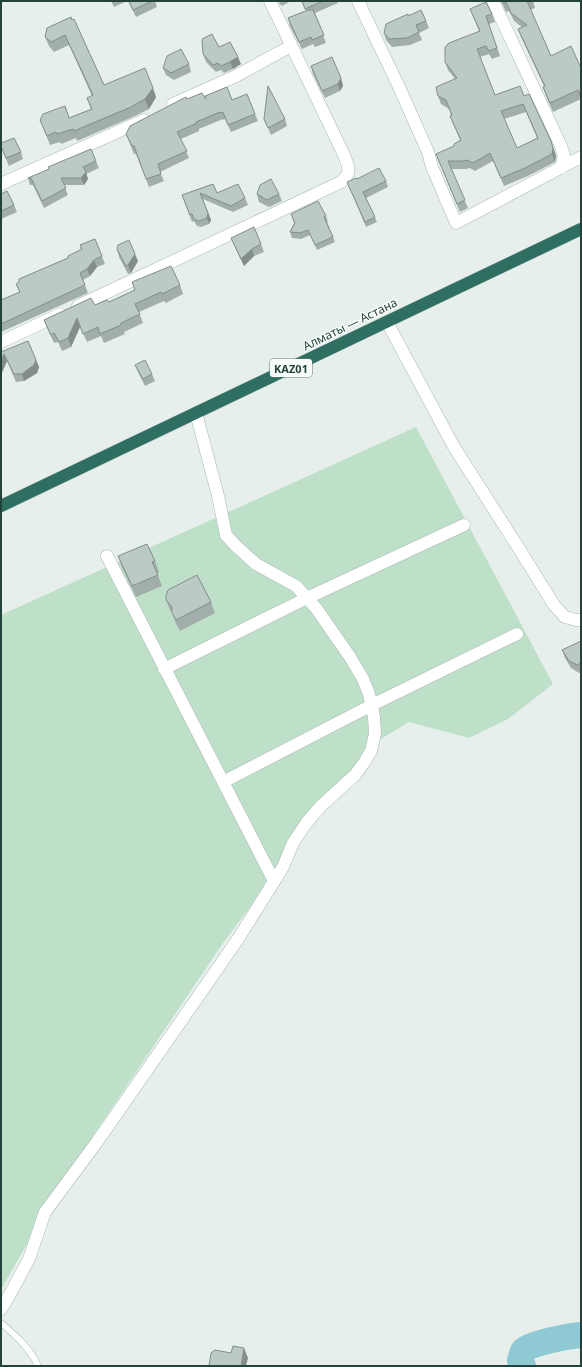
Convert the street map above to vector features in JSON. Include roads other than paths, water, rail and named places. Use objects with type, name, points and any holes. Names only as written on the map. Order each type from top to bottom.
[{"type":"highway","name":"Алматы — Астана","points":[[1,506],[581,229]]},
{"type":"street","points":[[1,342],[341,182],[347,177],[349,167],[344,155],[270,1]]},
{"type":"street","points":[[358,1],[428,152],[432,167],[456,223],[581,157]]},
{"type":"street","points":[[493,1],[561,146],[564,156],[560,168]]},
{"type":"street","points":[[164,109],[187,97],[236,76],[291,46]]},
{"type":"street","points":[[1,184],[153,115]]},
{"type":"street","points":[[387,322],[454,446],[554,605],[565,617],[581,620]]},
{"type":"street","points":[[1,1309],[29,1259],[45,1212],[97,1142],[238,939],[283,867],[293,843],[307,822],[321,806],[355,775],[364,763],[371,752],[375,734],[372,705],[363,679],[350,657],[316,608],[296,586],[256,564],[226,535],[218,496],[196,413]]},
{"type":"street","points":[[164,669],[307,598],[464,524]]},
{"type":"street","points":[[107,556],[274,881]]},
{"type":"street","points":[[223,782],[372,705],[517,634]]},
{"type":"lane","points":[[1,1323],[10,1330],[34,1355],[38,1366]]},
{"type":"waterway","points":[[523,1366],[520,1360],[523,1351],[527,1348],[550,1340],[581,1335]]}]
